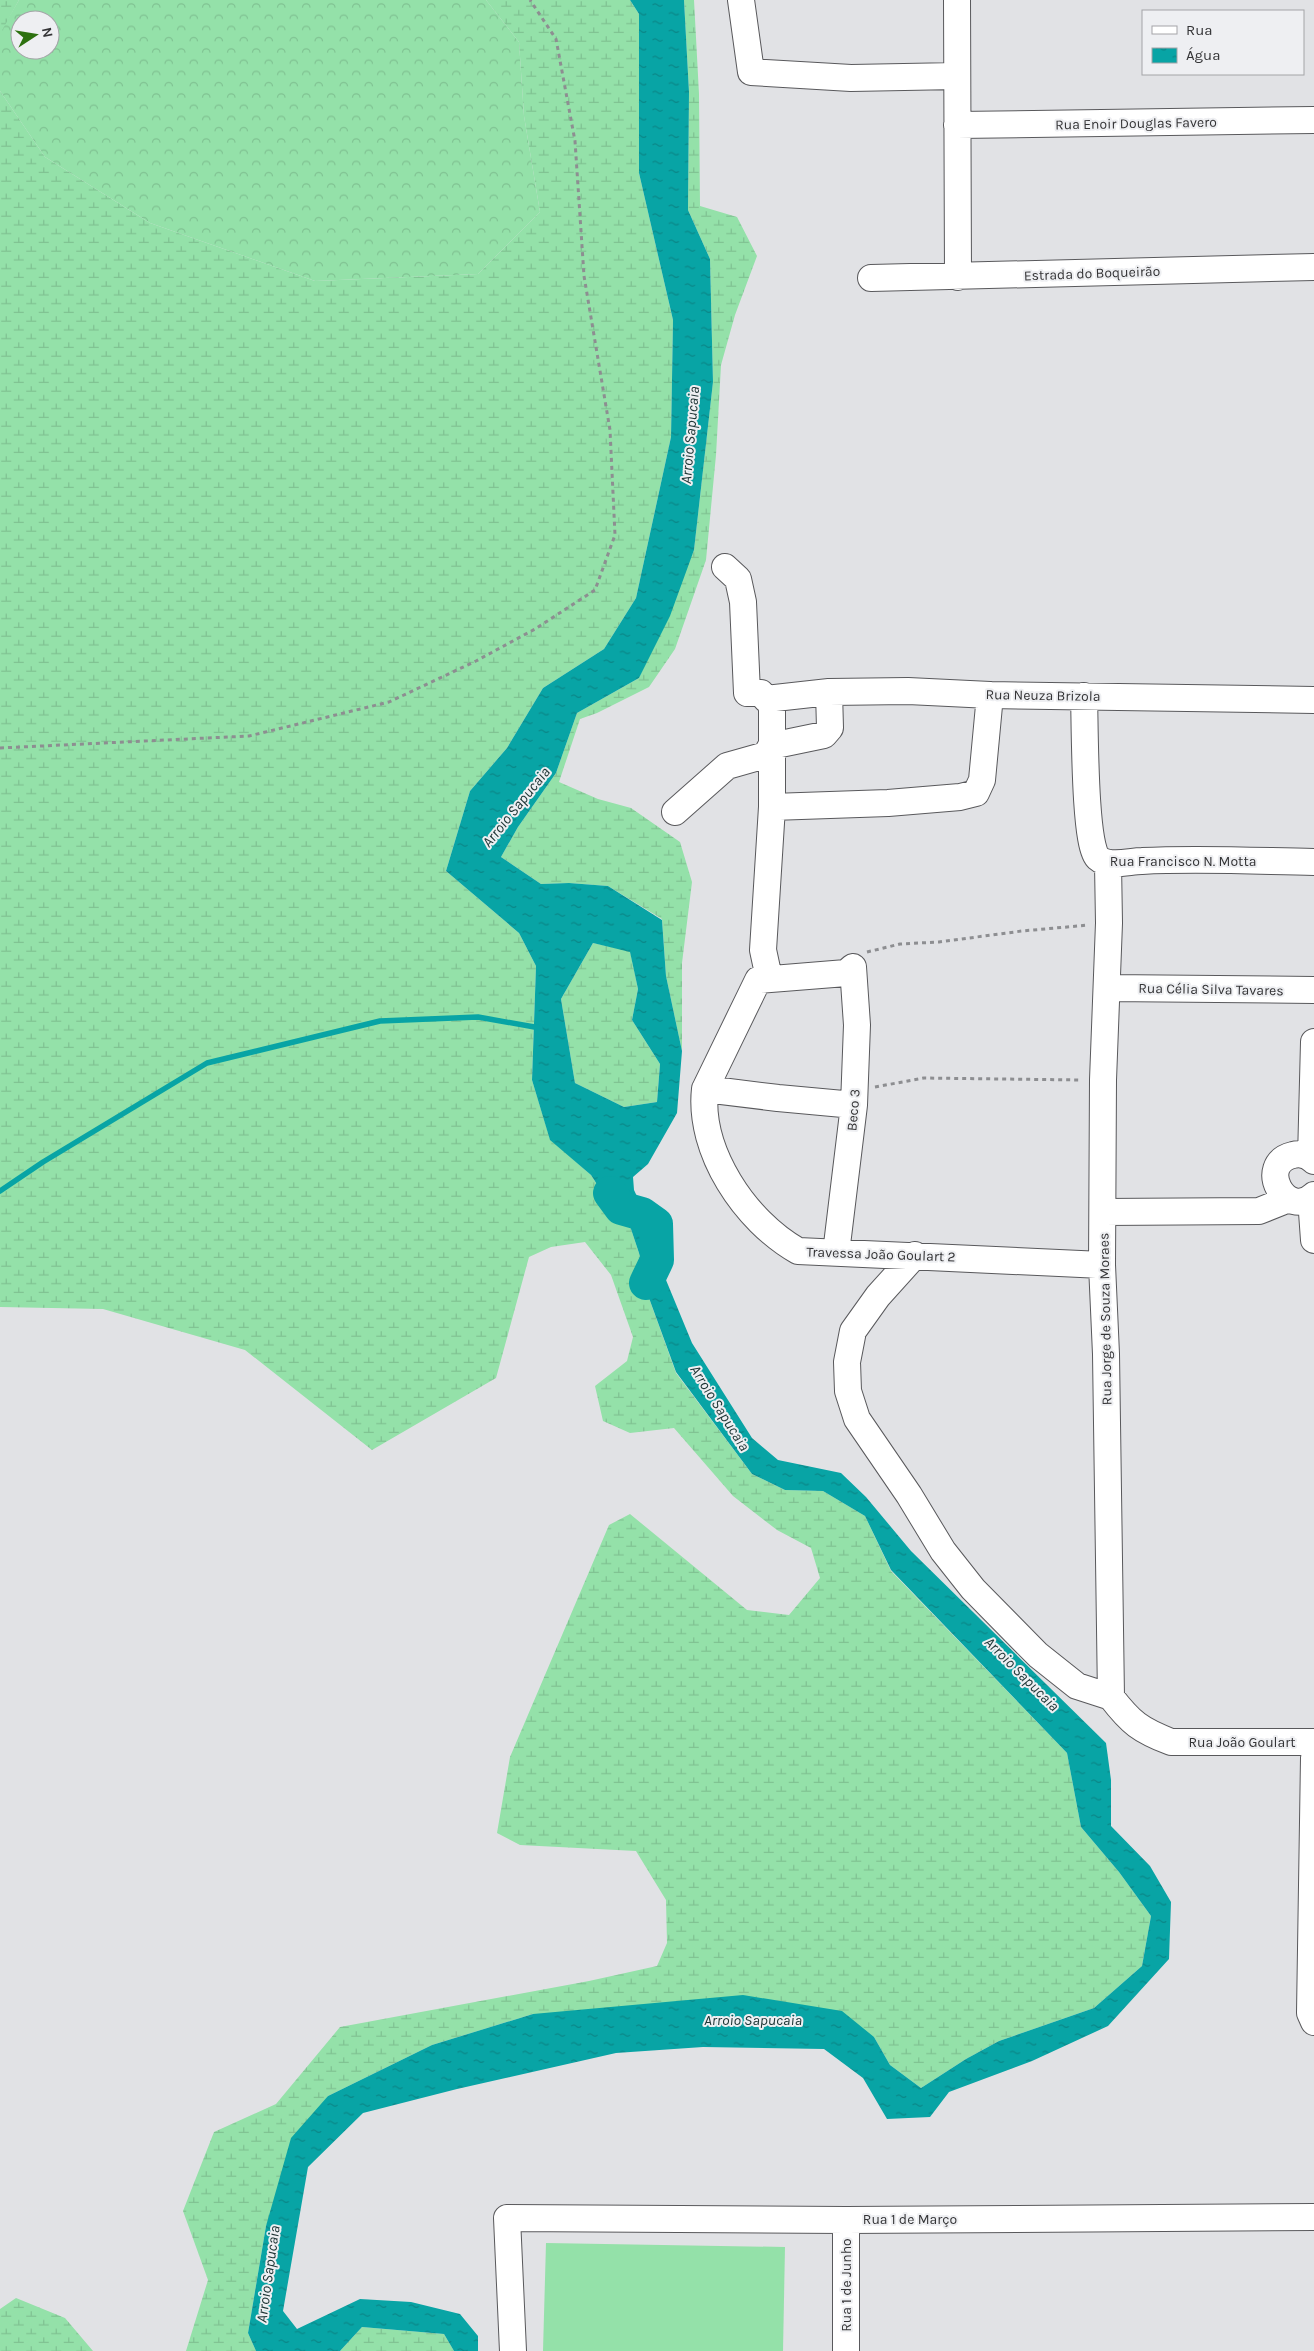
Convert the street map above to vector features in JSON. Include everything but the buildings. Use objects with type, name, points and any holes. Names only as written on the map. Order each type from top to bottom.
[{"type":"street","points":[[741,0],[751,72],[851,78],[957,76]]},
{"type":"street","points":[[957,0],[958,277]]},
{"type":"street","name":"Rua Enoir Douglas Favero","points":[[957,125],[1314,120]]},
{"type":"street","name":"Estrada do Boqueirão","points":[[871,278],[1314,267]]},
{"type":"street","points":[[725,567],[738,579],[743,602],[747,693],[761,693],[766,699],[772,700],[772,807],[763,950],[769,978]]},
{"type":"street","name":"Rua Neuza Brizola","points":[[772,700],[829,692],[908,691],[990,695],[1314,700]]},
{"type":"street","points":[[675,812],[727,766],[766,755],[771,746],[824,735],[830,728],[829,692]]},
{"type":"street","points":[[772,807],[888,804],[960,798],[976,793],[982,780],[990,695]]},
{"type":"street","name":"Rua Francisco N. Motta","points":[[1084,696],[1087,803],[1092,848],[1097,858],[1108,864],[1142,861],[1314,862]]},
{"type":"street","name":"Rua Jorge de Souza Moraes","points":[[1108,864],[1110,923],[1103,1080],[1102,1265],[1106,1354],[1111,1696]]},
{"type":"street","points":[[853,967],[846,972],[758,980],[705,1089],[778,1098],[855,1098]]},
{"type":"street","name":"Beco 3","points":[[836,1253],[855,1098],[858,1025],[853,967]]},
{"type":"street","name":"Rua Célia Silva Tavares","points":[[1108,988],[1314,990]]},
{"type":"street","points":[[1305,1197],[1278,1189],[1275,1182],[1277,1167],[1289,1156],[1296,1154],[1312,1159],[1314,1042]]},
{"type":"street","name":"Travessa João Goulart 2","points":[[705,1089],[703,1107],[710,1138],[732,1188],[778,1240],[798,1251],[1102,1265]]},
{"type":"street","points":[[1103,1212],[1259,1211],[1305,1197]]},
{"type":"street","points":[[1305,1197],[1314,1240]]},
{"type":"street","points":[[915,1255],[878,1296],[853,1331],[847,1362],[848,1391],[857,1420],[909,1495],[943,1552],[972,1589],[1038,1655],[1077,1686],[1111,1696]]},
{"type":"street","name":"Rua João Goulart","points":[[1111,1696],[1129,1721],[1150,1734],[1171,1742],[1314,1742]]},
{"type":"street","points":[[1314,1758],[1310,2013],[1314,2022]]},
{"type":"street","name":"Rua 1 de Março","points":[[513,2351],[507,2218],[846,2220],[1314,2217]]},
{"type":"street","name":"Rua 1 de Junho","points":[[846,2220],[846,2351]]},
{"type":"path","points":[[0,748],[249,736],[389,702],[476,661],[535,628],[595,590],[615,535],[610,430],[584,276],[575,141],[572,122],[556,39],[530,0]]},
{"type":"path","points":[[853,967],[853,956],[900,944],[939,942],[1022,930],[1110,923]]},
{"type":"path","points":[[855,1098],[924,1078],[1103,1080]]},
{"type":"green space","points":[[0,0],[19,0],[13,10],[10,10],[10,16],[0,34]]},
{"type":"green space","points":[[19,0],[486,0],[519,42],[524,116],[540,212],[478,274],[315,281],[150,223],[45,157],[0,91],[0,32],[10,15],[10,60],[60,60],[60,10],[13,10]]},
{"type":"green space","points":[[486,0],[630,0],[639,14],[639,173],[673,320],[671,437],[636,598],[604,649],[543,688],[507,748],[470,791],[446,871],[519,933],[536,966],[532,1080],[550,1139],[591,1175],[609,1203],[630,1226],[642,1262],[645,1287],[676,1373],[752,1474],[785,1490],[823,1491],[865,1516],[891,1571],[1067,1753],[1081,1827],[1119,1872],[1151,1916],[1142,1966],[1094,2008],[999,2041],[966,2059],[921,2088],[890,2065],[874,2037],[533,2014],[432,2045],[328,2096],[266,2226],[248,2333],[256,2351],[186,2351],[208,2280],[183,2211],[214,2132],[276,2104],[340,2027],[589,1981],[657,1966],[667,1943],[666,1900],[636,1851],[520,1845],[497,1833],[510,1757],[609,1525],[630,1514],[747,1610],[789,1615],[820,1578],[811,1548],[777,1530],[733,1496],[674,1428],[630,1433],[603,1421],[595,1386],[627,1361],[633,1337],[611,1275],[585,1242],[551,1247],[529,1257],[496,1378],[372,1450],[245,1350],[103,1309],[0,1307],[0,91],[45,157],[150,223],[315,281],[478,274],[540,212],[524,116],[519,42]]},
{"type":"green space","points":[[684,0],[694,0],[699,94],[700,206],[737,217],[757,256],[735,315],[721,365],[716,455],[706,560],[675,649],[649,687],[597,713],[580,719],[559,782],[598,799],[631,808],[680,842],[692,882],[682,963],[682,1051],[666,976],[662,919],[608,886],[569,883],[541,884],[501,857],[518,827],[556,773],[577,713],[639,678],[694,550],[713,382],[710,259],[688,210],[689,92]]},
{"type":"green space","points":[[593,943],[630,951],[638,989],[632,1020],[660,1064],[657,1102],[624,1107],[575,1083],[561,999]]},
{"type":"green space","points":[[546,2243],[785,2247],[783,2351],[543,2351]]},
{"type":"green space","points":[[16,2298],[65,2318],[93,2351],[0,2351],[0,2309]]},
{"type":"green space","points":[[362,2327],[444,2334],[454,2351],[340,2351]]},
{"type":"water","points":[[630,0],[684,0],[689,92],[688,210],[710,259],[713,382],[694,550],[670,616],[639,678],[577,713],[556,773],[518,827],[501,857],[541,884],[569,883],[608,886],[662,920],[666,976],[682,1051],[677,1113],[648,1164],[633,1177],[634,1190],[664,1254],[666,1280],[692,1343],[752,1438],[778,1460],[841,1473],[866,1497],[911,1551],[1106,1743],[1111,1780],[1111,1826],[1150,1866],[1171,1902],[1169,1959],[1108,2026],[1032,2061],[949,2092],[930,2117],[887,2119],[863,2078],[824,2049],[703,2047],[616,2053],[457,2089],[363,2113],[308,2167],[283,2311],[297,2329],[360,2299],[411,2302],[460,2314],[478,2336],[478,2351],[454,2351],[444,2334],[362,2327],[340,2351],[256,2351],[248,2333],[266,2226],[291,2138],[328,2096],[432,2045],[533,2014],[743,1995],[842,2011],[874,2037],[890,2065],[921,2088],[966,2059],[999,2041],[1094,2008],[1142,1966],[1151,1916],[1119,1872],[1081,1827],[1067,1753],[891,1570],[865,1516],[823,1491],[785,1490],[752,1474],[676,1372],[645,1287],[642,1262],[630,1226],[609,1203],[591,1175],[550,1140],[532,1080],[536,966],[519,933],[446,871],[470,791],[507,748],[543,688],[604,649],[636,598],[671,437],[673,320],[639,173],[639,14]],"holes":[[[593,943],[630,952],[638,989],[632,1020],[660,1064],[657,1102],[624,1107],[575,1083],[561,999]]]},
{"type":"waterway","points":[[0,1191],[43,1162],[207,1063],[380,1021],[478,1017],[540,1028]]},
{"type":"waterway","name":"Arroio Sapucaia","points":[[610,1193],[621,1208],[642,1214],[656,1224],[657,1260],[646,1283]]}]
